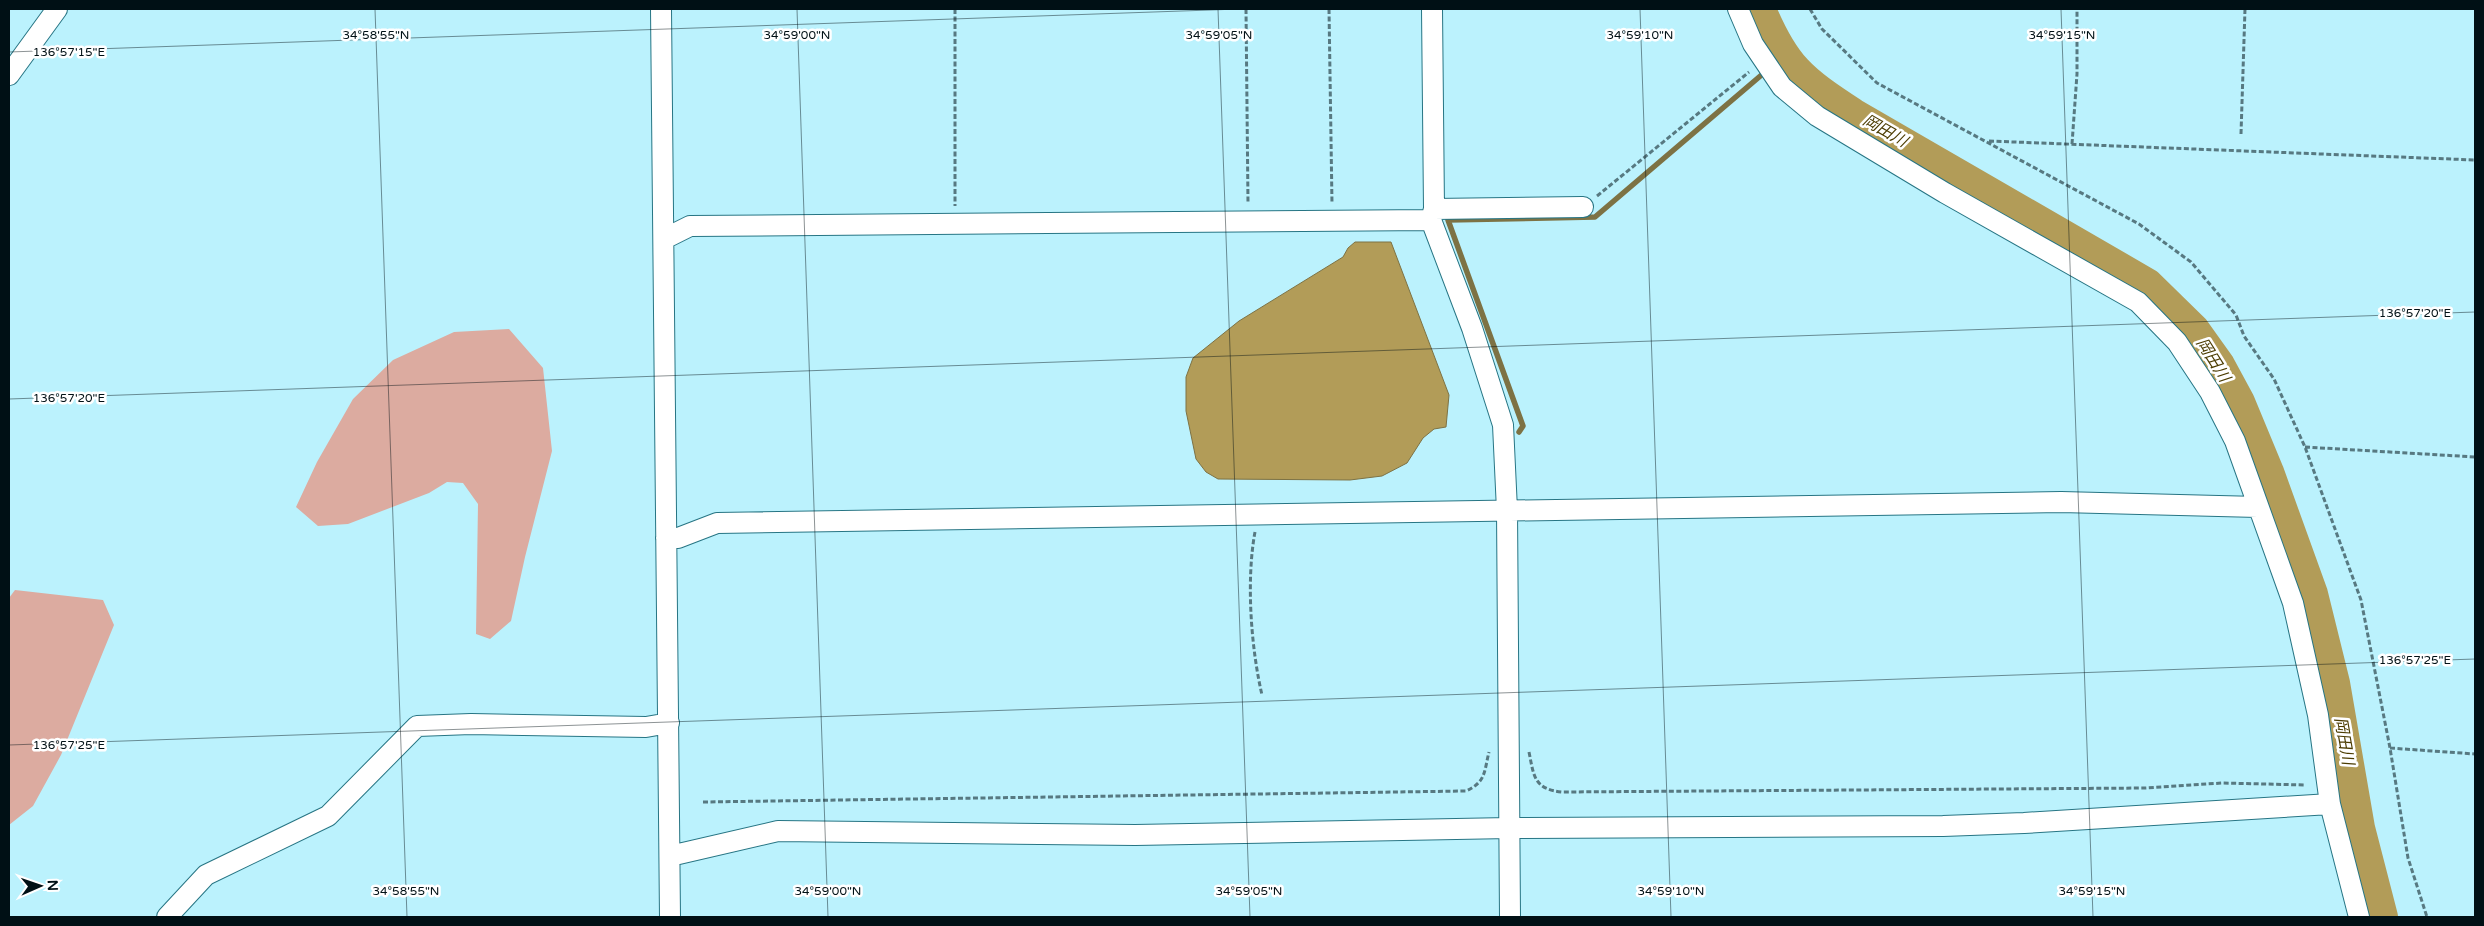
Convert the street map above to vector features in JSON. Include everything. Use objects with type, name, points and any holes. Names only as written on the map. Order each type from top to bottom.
[{"type":"street","points":[[9,75],[58,9]]},
{"type":"street","points":[[661,9],[670,917]]},
{"type":"street","points":[[1432,9],[1433,214],[1503,425],[1507,510],[1510,917]]},
{"type":"street","points":[[1738,9],[1753,44],[1782,87],[1817,116],[1945,193],[2138,302],[2177,342],[2210,392],[2235,441],[2258,507],[2271,536],[2293,603],[2318,715],[2330,804],[2359,917]]},
{"type":"street","points":[[664,239],[690,226],[1248,221],[1332,222],[1433,214],[1583,207]]},
{"type":"street","points":[[666,538],[678,538],[717,522],[2061,502],[2258,507]]},
{"type":"street","points":[[167,917],[206,875],[328,816],[416,726],[471,724],[646,727],[669,723]]},
{"type":"street","points":[[670,856],[778,831],[1135,835],[1509,828],[1952,826],[2330,804]]},
{"type":"path","points":[[955,9],[955,224]]},
{"type":"path","points":[[1246,9],[1248,221]]},
{"type":"path","points":[[1329,9],[1332,222]]},
{"type":"path","points":[[1810,9],[1822,29],[1877,83],[2139,224],[2191,262],[2236,315],[2244,336],[2274,379],[2305,447],[2361,600],[2390,748],[2408,858],[2427,917]]},
{"type":"path","points":[[2072,144],[2077,74],[2077,9]]},
{"type":"path","points":[[2240,134],[2245,9]]},
{"type":"path","points":[[1583,207],[1763,60]]},
{"type":"path","points":[[1986,141],[2475,160]]},
{"type":"path","points":[[2305,447],[2475,457]]},
{"type":"path","points":[[1259,514],[1252,548],[1251,573],[1253,639],[1262,695]]},
{"type":"path","points":[[2390,748],[2475,754]]},
{"type":"shaded area","points":[[1355,242],[1391,242],[1449,395],[1446,427],[1434,429],[1423,438],[1407,463],[1382,476],[1350,480],[1218,479],[1206,472],[1196,459],[1186,411],[1186,377],[1193,358],[1239,321],[1343,257],[1348,248]]},
{"type":"shaded area","points":[[509,329],[543,368],[552,451],[511,621],[490,639],[476,634],[478,504],[463,483],[447,482],[429,493],[348,524],[318,526],[296,507],[317,462],[353,399],[393,360],[454,332]]},
{"type":"shaded area","points":[[15,590],[103,600],[114,625],[61,755],[33,806],[9,825],[9,598]]},
{"type":"waterway","name":"岡田川","points":[[1760,9],[1777,45],[1786,59],[1807,81],[1853,114],[2147,284],[2194,330],[2219,365],[2239,402],[2268,472],[2312,594],[2334,683],[2359,828],[2382,917]]},
{"type":"waterway","points":[[1519,432],[1523,426],[1448,220],[1595,217],[1765,72],[1785,58]]}]
